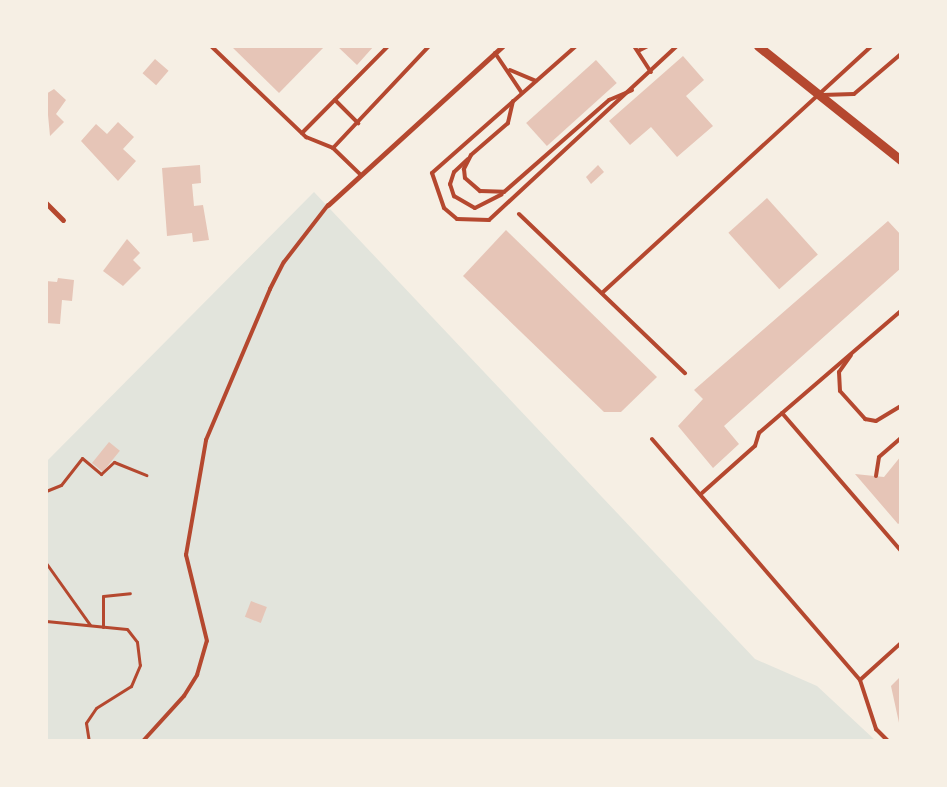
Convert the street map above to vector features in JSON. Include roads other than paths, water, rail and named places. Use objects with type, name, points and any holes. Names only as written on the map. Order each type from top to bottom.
[{"type":"street","points":[[328,205],[503,46]]},
{"type":"street","points":[[758,46],[901,160]]},
{"type":"street","points":[[46,203],[63,220]]},
{"type":"lane","points":[[211,46],[302,133],[333,148],[361,175]]},
{"type":"lane","points":[[302,133],[388,46]]},
{"type":"lane","points":[[576,46],[432,173],[444,208],[457,219],[489,220],[634,89],[677,46]]},
{"type":"lane","points":[[634,46],[651,72]]},
{"type":"lane","points":[[638,51],[648,46]]},
{"type":"lane","points":[[602,294],[872,46]]},
{"type":"lane","points":[[333,148],[430,47]]},
{"type":"lane","points":[[495,53],[510,70],[522,93]]},
{"type":"lane","points":[[818,95],[854,94],[901,54]]},
{"type":"lane","points":[[510,70],[536,82]]},
{"type":"lane","points":[[513,101],[508,123],[454,172],[450,184],[454,196],[475,208],[504,192],[609,100],[634,89]]},
{"type":"lane","points":[[335,100],[358,123]]},
{"type":"lane","points":[[471,155],[464,169],[472,186],[492,194],[504,192]]},
{"type":"lane","points":[[143,741],[184,696],[197,675],[206,641],[186,555],[206,440],[275,280],[328,205]]},
{"type":"lane","points":[[519,214],[685,373]]},
{"type":"lane","points":[[702,493],[755,446],[759,433],[901,311]]},
{"type":"lane","points":[[852,353],[838,372],[840,391],[865,419],[876,421],[901,406]]},
{"type":"lane","points":[[782,413],[901,550]]},
{"type":"lane","points":[[876,476],[879,457],[901,438]]},
{"type":"lane","points":[[652,439],[702,493],[860,680],[876,729],[888,741]]},
{"type":"lane","points":[[860,680],[901,644]]}]
